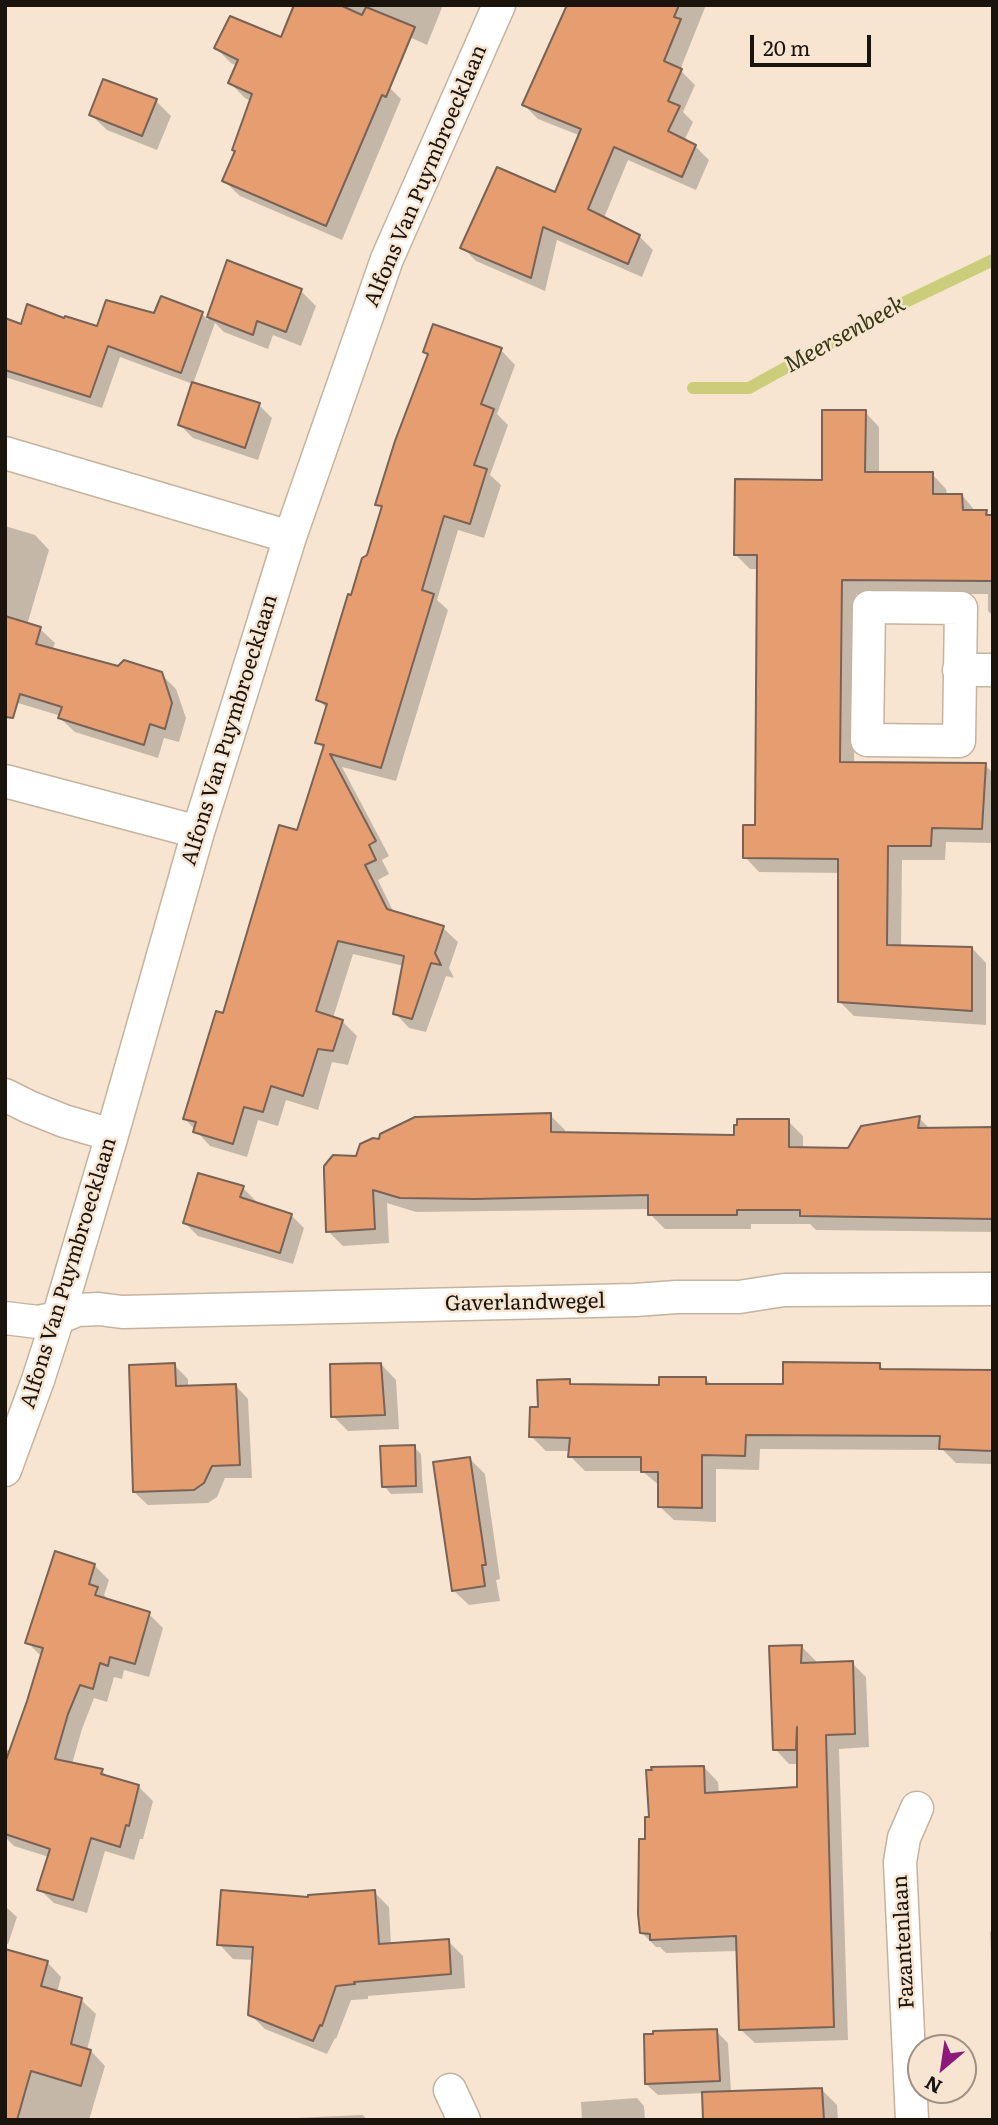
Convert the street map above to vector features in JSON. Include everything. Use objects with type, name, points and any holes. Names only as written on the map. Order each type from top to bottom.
[{"type":"street","name":"Alfons Van Puymbroecklaan","points":[[5,1470],[58,1318],[198,832],[290,537],[387,258],[499,5]]},
{"type":"street","points":[[5,453],[290,537]]},
{"type":"street","points":[[869,607],[961,608],[959,670],[959,741],[867,740],[869,607]]},
{"type":"street","points":[[959,670],[993,670]]},
{"type":"street","points":[[5,781],[198,832]]},
{"type":"street","points":[[5,1095],[64,1121],[112,1135]]},
{"type":"street","name":"Gaverlandwegel","points":[[5,1318],[38,1322],[77,1310],[99,1309],[122,1312],[635,1300],[739,1297],[784,1290],[993,1289]]},
{"type":"street","name":"Fazantenlaan","points":[[912,2120],[900,1862],[904,1839],[917,1808]]},
{"type":"street","points":[[450,2090],[464,2120]]},
{"type":"building","points":[[294,5],[340,5],[362,15],[366,7],[415,27],[386,97],[382,95],[326,226],[222,181],[235,151],[232,150],[252,94],[228,83],[238,60],[214,48],[230,16],[281,37]]},
{"type":"building","points":[[567,5],[679,5],[674,17],[681,19],[664,61],[682,69],[668,101],[680,106],[668,131],[696,145],[682,177],[614,147],[588,209],[640,235],[628,264],[543,227],[531,278],[460,248],[497,167],[555,192],[581,129],[522,105]]},
{"type":"building","points":[[103,79],[157,99],[142,136],[89,115]]},
{"type":"building","points":[[227,260],[302,289],[286,332],[257,321],[253,335],[207,317]]},
{"type":"building","points":[[161,296],[203,312],[181,373],[108,346],[90,397],[5,370],[5,318],[21,324],[27,304],[64,318],[65,316],[97,326],[106,300],[154,313]]},
{"type":"building","points":[[433,324],[502,348],[481,404],[494,409],[474,465],[487,469],[470,524],[444,516],[422,590],[434,594],[381,768],[330,754],[376,841],[369,845],[376,860],[365,865],[387,909],[444,926],[435,953],[441,965],[431,963],[412,1019],[393,1014],[404,956],[338,941],[316,1011],[343,1020],[333,1051],[318,1049],[303,1096],[271,1086],[263,1112],[244,1107],[233,1144],[193,1132],[196,1122],[183,1119],[216,1011],[223,1013],[279,825],[297,830],[324,745],[315,743],[327,704],[316,700],[348,594],[351,595],[362,558],[367,555],[382,506],[375,505],[395,441],[428,354],[423,352]]},
{"type":"building","points":[[192,382],[260,403],[245,448],[178,425]]},
{"type":"building","points":[[822,410],[866,410],[865,472],[933,472],[933,494],[962,494],[963,510],[987,510],[986,515],[993,515],[993,581],[842,580],[840,762],[986,763],[982,829],[932,828],[931,846],[888,846],[887,945],[972,947],[972,1011],[838,1002],[838,859],[743,858],[743,825],[755,825],[757,555],[734,555],[735,479],[822,480]]},
{"type":"building","points":[[5,616],[41,627],[36,644],[118,666],[124,660],[162,672],[172,703],[165,729],[150,724],[144,745],[58,718],[62,707],[20,694],[13,718],[5,717]]},
{"type":"building","points":[[551,1113],[551,1132],[734,1135],[737,1119],[789,1119],[789,1147],[848,1148],[861,1126],[920,1116],[918,1128],[993,1127],[993,1219],[800,1216],[800,1210],[737,1210],[737,1215],[648,1215],[648,1195],[400,1198],[373,1190],[375,1229],[326,1232],[324,1166],[333,1155],[356,1156],[360,1144],[373,1138],[379,1139],[380,1134],[415,1117]]},
{"type":"building","points":[[198,1173],[244,1186],[240,1197],[292,1214],[280,1253],[183,1223]]},
{"type":"building","points":[[783,1362],[880,1363],[880,1369],[993,1370],[993,1451],[939,1449],[940,1436],[746,1435],[745,1456],[702,1455],[702,1508],[658,1507],[658,1472],[641,1472],[641,1457],[568,1457],[570,1438],[529,1437],[530,1407],[538,1407],[537,1380],[570,1379],[570,1384],[659,1385],[659,1377],[706,1377],[706,1384],[783,1384]]},
{"type":"building","points":[[175,1363],[176,1386],[236,1384],[240,1465],[212,1466],[204,1483],[194,1490],[133,1492],[129,1365]]},
{"type":"building","points":[[381,1363],[385,1415],[331,1417],[330,1364]]},
{"type":"building","points":[[415,1445],[416,1486],[382,1487],[380,1446]]},
{"type":"building","points":[[470,1457],[486,1565],[482,1565],[485,1586],[452,1591],[433,1462]]},
{"type":"building","points":[[55,1551],[95,1564],[89,1584],[98,1587],[95,1595],[150,1612],[135,1664],[110,1657],[108,1666],[100,1663],[93,1689],[80,1685],[55,1759],[103,1769],[101,1774],[139,1785],[129,1826],[126,1825],[120,1847],[91,1838],[73,1900],[37,1890],[50,1849],[5,1834],[5,1763],[43,1648],[25,1643]]},
{"type":"building","points":[[802,1645],[801,1663],[853,1661],[855,1734],[826,1735],[834,2027],[739,2030],[736,1936],[650,1940],[650,1934],[640,1933],[639,1839],[645,1839],[645,1817],[649,1817],[646,1770],[652,1770],[651,1767],[704,1766],[705,1793],[797,1787],[797,1727],[796,1750],[773,1750],[769,1646]]},
{"type":"building","points":[[221,1890],[308,1897],[375,1890],[379,1944],[449,1939],[451,1974],[354,1982],[355,1984],[336,1986],[322,2026],[320,2025],[313,2041],[248,2015],[253,1947],[217,1945]]},
{"type":"building","points":[[5,1949],[48,1961],[41,1986],[82,1998],[71,2044],[91,2050],[81,2086],[31,2071],[17,2120],[5,2120]]},
{"type":"building","points":[[717,2029],[720,2081],[645,2084],[644,2034],[653,2034],[653,2031]]},
{"type":"building","points":[[822,2088],[824,2120],[703,2120],[702,2092]]},
{"type":"waterway","name":"Meersenbeek","points":[[693,388],[749,388],[899,305],[993,260]]}]
